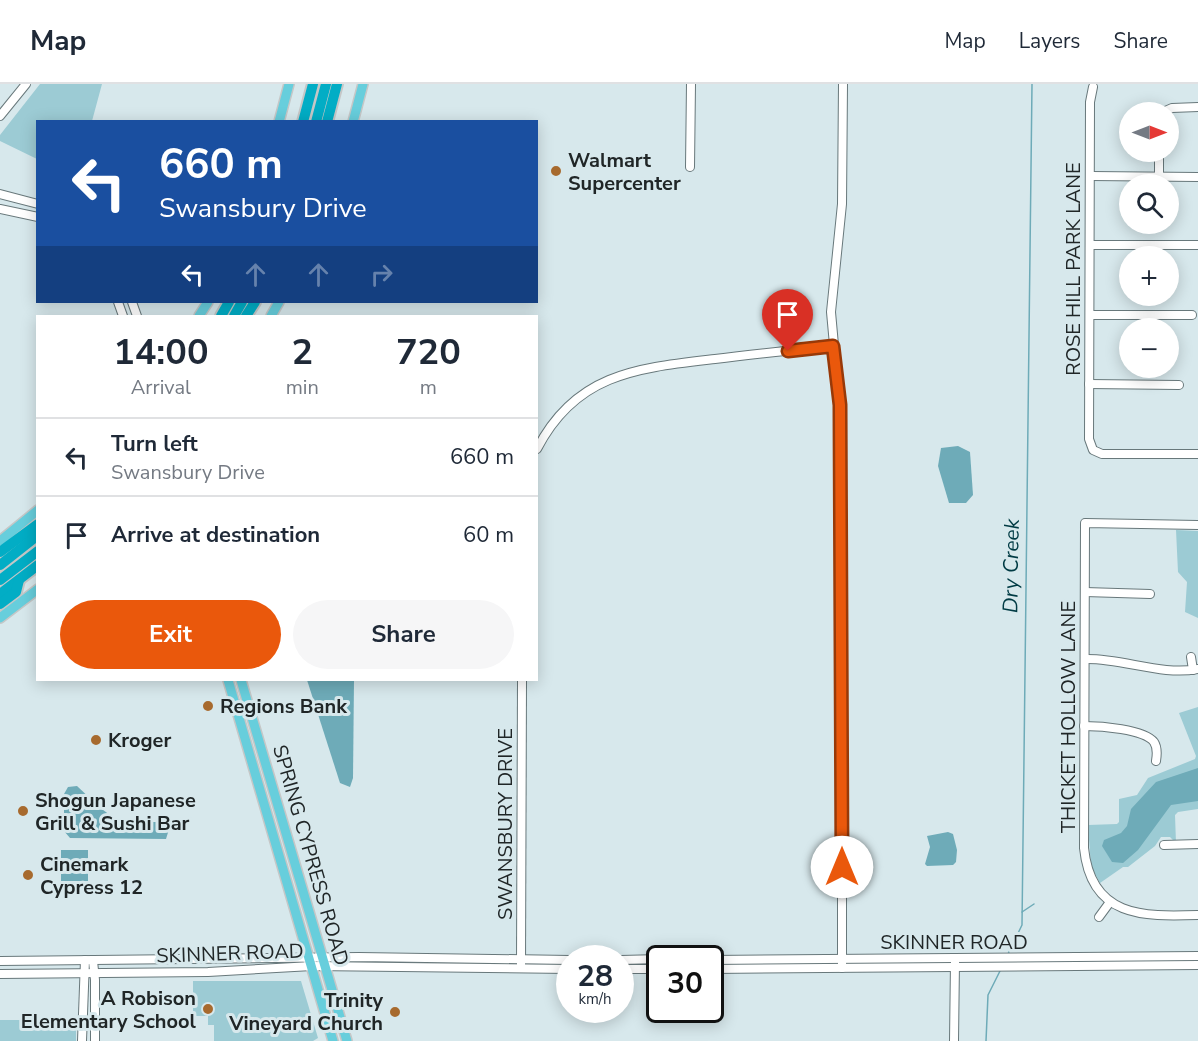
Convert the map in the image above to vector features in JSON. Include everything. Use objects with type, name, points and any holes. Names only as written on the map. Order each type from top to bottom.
[{"type":"highway","points":[[304,120],[313,84]]},
{"type":"highway","points":[[317,120],[326,84]]},
{"type":"highway","points":[[328,120],[337,84]]},
{"type":"highway","points":[[0,552],[36,525]]},
{"type":"highway","points":[[0,565],[36,537]]},
{"type":"highway","points":[[0,580],[36,553]]},
{"type":"highway","points":[[0,594],[36,567]]},
{"type":"highway","points":[[0,604],[16,592],[19,580]]},
{"type":"main road","points":[[280,120],[289,84]]},
{"type":"main road","points":[[354,120],[363,84]]},
{"type":"main road","points":[[0,541],[36,512]]},
{"type":"main road","points":[[0,618],[36,591]]},
{"type":"main road","name":"SPRING CYPRESS ROAD","points":[[228,681],[333,1041]]},
{"type":"main road","name":"SPRING CYPRESS ROAD","points":[[241,681],[347,1041]]},
{"type":"main road","points":[[246,740],[257,736]]},
{"type":"main road","points":[[273,833],[286,832]]},
{"type":"street","points":[[0,116],[26,84]]},
{"type":"street","points":[[690,167],[691,84]]},
{"type":"street","points":[[842,964],[842,442],[833,346],[831,294],[842,204],[843,84]]},
{"type":"street","name":"ROSE HILL PARK LANE","points":[[1093,87],[1089,439],[1093,450],[1102,454],[1198,453]]},
{"type":"street","points":[[1179,108],[1198,108]]},
{"type":"street","points":[[1091,176],[1119,176]]},
{"type":"street","points":[[1179,177],[1198,177]]},
{"type":"street","points":[[0,194],[36,203]]},
{"type":"street","points":[[0,209],[36,217]]},
{"type":"street","points":[[1090,245],[1198,245]]},
{"type":"street","points":[[1090,315],[1192,315]]},
{"type":"street","points":[[538,448],[560,414],[597,384],[623,373],[674,363],[833,346]]},
{"type":"street","points":[[1089,384],[1179,385]]},
{"type":"street","name":"THICKET HOLLOW LANE","points":[[1110,902],[1094,882],[1085,857],[1085,523],[1198,525]]},
{"type":"street","points":[[1084,592],[1150,594]]},
{"type":"street","points":[[1085,659],[1121,660],[1167,670],[1195,670],[1191,657]]},
{"type":"street","name":"SWANSBURY DRIVE","points":[[521,970],[522,681]]},
{"type":"street","points":[[1084,726],[1124,730],[1149,738],[1157,749],[1156,761]]},
{"type":"street","points":[[1164,845],[1198,844]]},
{"type":"street","points":[[1099,917],[1110,902],[1132,913],[1156,917],[1198,915]]},
{"type":"street","name":"SKINNER ROAD","points":[[724,969],[955,957],[1198,956]]},
{"type":"street","points":[[954,1041],[955,957]]},
{"type":"street","points":[[441,959],[441,968]]},
{"type":"street","points":[[89,960],[94,974],[95,1041]]},
{"type":"street","points":[[82,1041],[84,974],[89,960]]},
{"type":"street","name":"SKINNER ROAD","points":[[0,961],[556,960]]},
{"type":"street","name":"SKINNER ROAD","points":[[724,960],[954,967],[1198,965]]},
{"type":"street","name":"SKINNER ROAD","points":[[0,974],[94,974],[310,962]]},
{"type":"street","name":"SKINNER ROAD","points":[[324,962],[441,968],[556,969]]},
{"type":"shaded area","points":[[40,84],[102,84],[92,120],[36,120],[36,159],[0,141],[0,135]]},
{"type":"shaded area","points":[[958,446],[970,452],[973,495],[966,503],[949,503],[938,466],[941,448]]},
{"type":"shaded area","points":[[1176,530],[1198,531],[1198,618],[1185,612],[1187,582],[1178,572]]},
{"type":"shaded area","points":[[307,681],[354,681],[353,778],[350,787],[340,783]]},
{"type":"shaded area","points":[[1198,707],[1198,809],[1178,812],[1175,815],[1176,843],[1170,837],[1161,837],[1155,846],[1128,867],[1123,867],[1100,883],[1091,867],[1088,825],[1117,824],[1119,822],[1119,799],[1137,795],[1148,778],[1195,759],[1196,756],[1179,713]]},
{"type":"shaded area","points":[[1198,768],[1198,801],[1171,805],[1138,850],[1123,863],[1112,862],[1102,846],[1104,840],[1121,833],[1127,826],[1131,809],[1156,782]]},
{"type":"shaded area","points":[[77,786],[99,807],[115,818],[165,822],[170,826],[166,839],[70,838],[64,831],[64,794],[68,787]]},
{"type":"shaded area","points":[[948,832],[953,834],[957,850],[956,862],[953,865],[927,866],[925,864],[930,847],[927,836]]},
{"type":"shaded area","points":[[61,850],[88,850],[88,881],[61,881]]},
{"type":"shaded area","points":[[193,981],[301,981],[318,1038],[313,1041],[214,1041],[214,1025],[208,1025],[208,1016],[193,1016]]},
{"type":"shaded area","points":[[0,1020],[76,1020],[76,1041],[0,1041]]},
{"type":"waterway","name":"Dry Creek","points":[[1007,956],[1022,925],[1032,84]]},
{"type":"waterway","points":[[1022,912],[1034,904]]},
{"type":"waterway","name":"Dry Creek","points":[[986,1041],[988,995],[1000,971]]},
{"type":"place","name":"Walmart Supercenter","points":[[556,171]]},
{"type":"place","name":"Regions Bank","points":[[208,706]]},
{"type":"place","name":"Kroger","points":[[96,740]]},
{"type":"place","name":"Shogun Japanese Grill & Sushi Bar","points":[[23,811]]},
{"type":"place","name":"Cinemark Cypress 12","points":[[28,875]]},
{"type":"place","name":"A Robison Elementary School","points":[[208,1009]]},
{"type":"place","name":"Trinity Vineyard Church","points":[[395,1012]]},
{"type":"route","points":[[788,351],[833,346],[835,356],[842,433],[842,867]]}]
